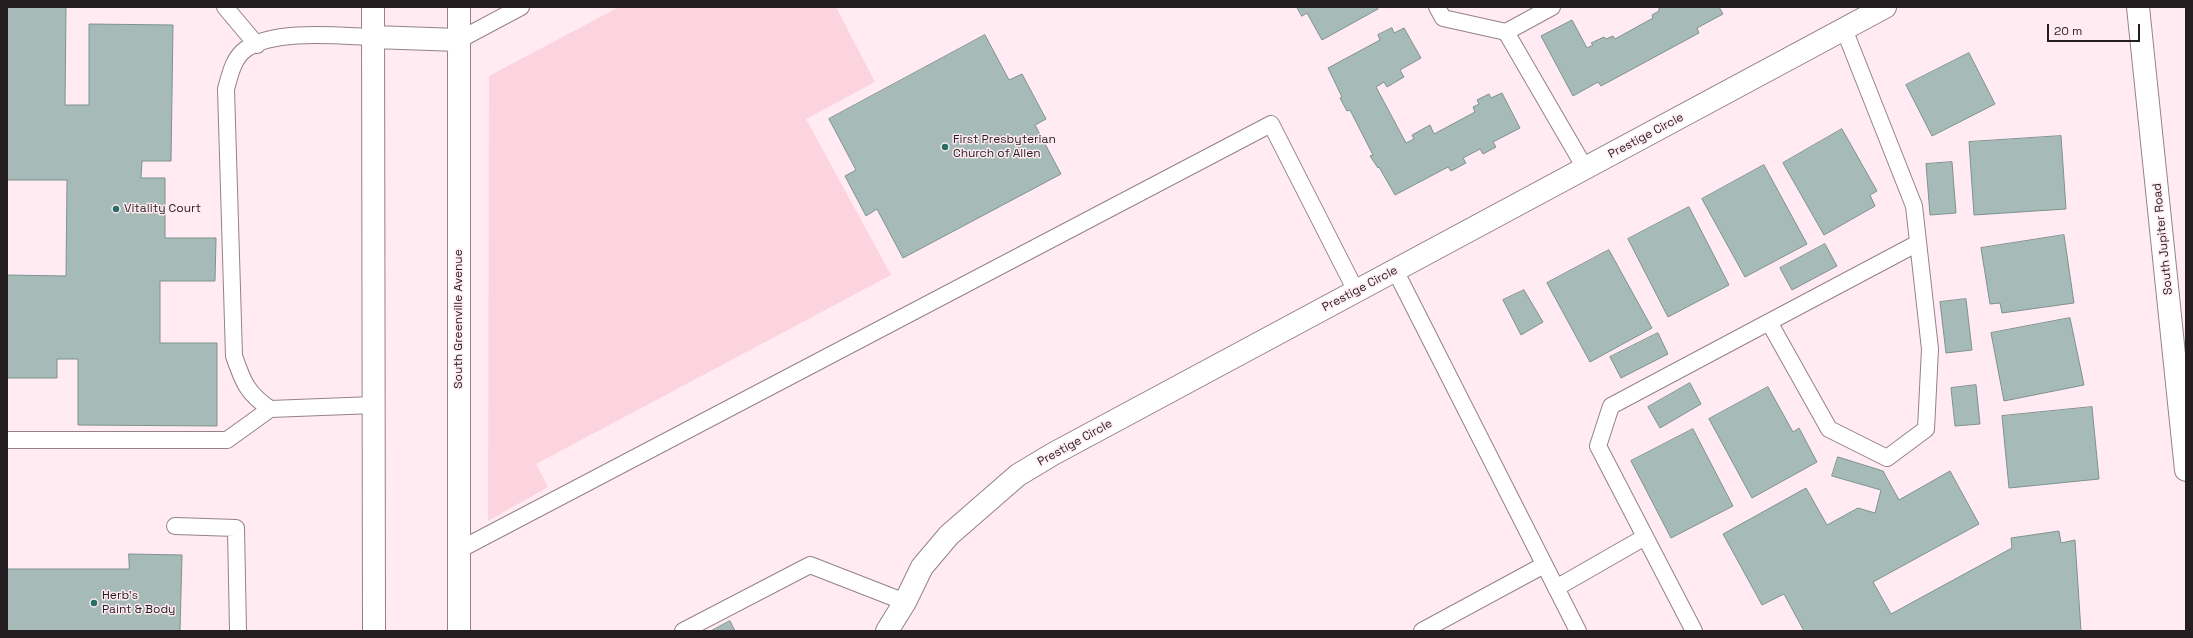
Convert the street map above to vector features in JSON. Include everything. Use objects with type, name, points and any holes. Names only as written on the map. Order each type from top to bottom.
[{"type":"street","points":[[373,7],[374,631]]},
{"type":"street","name":"South Greenville Avenue","points":[[459,7],[459,631]]},
{"type":"street","name":"Prestige Circle","points":[[886,631],[905,602],[922,567],[949,535],[1018,475],[1053,454],[1885,7]]},
{"type":"street","name":"South Jupiter Road","points":[[2138,7],[2186,470]]},
{"type":"street","points":[[373,37],[459,40]]},
{"type":"lane","points":[[225,7],[257,45]]},
{"type":"lane","points":[[459,40],[521,7]]},
{"type":"lane","points":[[1437,7],[1443,18],[1506,32],[1552,7]]},
{"type":"lane","points":[[1769,322],[1829,429],[1887,458],[1926,429],[1930,349],[1914,206],[1844,29]]},
{"type":"lane","points":[[1506,32],[1585,168]]},
{"type":"lane","points":[[270,409],[258,401],[245,386],[234,356],[226,89],[232,66],[246,49],[273,39],[317,35],[373,37]]},
{"type":"lane","points":[[459,550],[1271,124],[1356,291]]},
{"type":"lane","points":[[1694,631],[1598,446],[1611,406],[1918,243]]},
{"type":"lane","points":[[1395,270],[1578,631]]},
{"type":"lane","points":[[7,440],[227,440],[270,409],[374,405]]},
{"type":"lane","points":[[175,526],[236,528],[238,631]]},
{"type":"lane","points":[[1556,588],[1645,537]]},
{"type":"lane","points":[[683,631],[810,565],[905,602]]},
{"type":"lane","points":[[1422,631],[1544,565]]},
{"type":"shaded area","points":[[619,7],[836,7],[875,82],[806,119],[891,275],[536,464],[548,487],[488,521],[489,76]]},
{"type":"building","name":"Vitality Court","points":[[7,7],[66,7],[65,105],[89,105],[89,24],[173,25],[171,161],[142,161],[141,178],[165,178],[165,238],[216,238],[215,281],[160,281],[160,343],[217,343],[217,426],[78,425],[78,359],[57,359],[57,378],[7,378],[7,275],[66,276],[67,180],[7,180]]},
{"type":"building","points":[[1297,7],[1377,7],[1378,9],[1322,40],[1307,13],[1302,16]]},
{"type":"building","points":[[1659,7],[1719,7],[1723,14],[1697,28],[1699,33],[1601,86],[1598,82],[1573,96],[1541,36],[1572,20],[1587,48],[1593,45],[1591,43],[1604,37],[1606,39],[1613,36],[1615,39],[1653,18],[1652,15],[1659,11]]},
{"type":"building","points":[[1392,28],[1394,33],[1404,28],[1421,58],[1400,70],[1404,77],[1387,87],[1384,82],[1376,87],[1406,143],[1414,139],[1412,135],[1430,125],[1434,134],[1475,112],[1473,107],[1479,104],[1477,100],[1489,94],[1491,98],[1502,93],[1520,128],[1493,142],[1496,147],[1483,154],[1480,149],[1463,158],[1466,163],[1451,171],[1448,167],[1395,195],[1379,167],[1378,168],[1370,156],[1373,155],[1350,110],[1347,111],[1340,98],[1342,97],[1328,68],[1380,40],[1378,35]]},
{"type":"building","name":"First Presbyterian Church of Allen","points":[[985,35],[1009,80],[1022,74],[1046,119],[1035,125],[1061,174],[903,258],[877,209],[866,216],[845,176],[856,170],[829,119]]},
{"type":"building","points":[[1969,53],[1995,104],[1932,136],[1906,85]]},
{"type":"building","points":[[1842,129],[1877,191],[1870,195],[1875,206],[1824,235],[1783,163]]},
{"type":"building","points":[[2061,136],[2066,209],[1974,215],[1969,142]]},
{"type":"building","points":[[1952,162],[1956,213],[1930,215],[1926,164]]},
{"type":"building","points":[[1764,165],[1807,244],[1745,277],[1702,199]]},
{"type":"building","points":[[1689,207],[1729,285],[1668,317],[1628,239]]},
{"type":"building","points":[[2064,235],[2074,303],[2002,313],[2000,303],[1990,304],[1981,248]]},
{"type":"building","points":[[1825,244],[1837,266],[1792,290],[1780,268]]},
{"type":"building","points":[[1609,250],[1652,328],[1590,362],[1547,283]]},
{"type":"building","points":[[1524,290],[1543,322],[1521,335],[1503,300]]},
{"type":"building","points":[[1966,299],[1972,350],[1946,353],[1940,302]]},
{"type":"building","points":[[2070,318],[2084,385],[2004,401],[1991,333]]},
{"type":"building","points":[[1658,333],[1668,354],[1621,378],[1610,357]]},
{"type":"building","points":[[1690,383],[1701,404],[1660,428],[1648,407]]},
{"type":"building","points":[[1976,385],[1980,424],[1955,426],[1951,388]]},
{"type":"building","points":[[1768,387],[1793,432],[1799,428],[1817,462],[1752,498],[1709,419]]},
{"type":"building","points":[[2092,407],[2099,479],[2009,488],[2002,416]]},
{"type":"building","points":[[1693,429],[1733,506],[1671,538],[1631,461]]},
{"type":"building","points":[[1838,457],[1883,471],[1899,500],[1950,471],[1979,524],[1873,582],[1891,614],[2012,548],[2011,538],[2059,531],[2061,543],[2075,540],[2081,631],[1804,631],[1784,594],[1762,605],[1723,534],[1806,488],[1827,525],[1858,508],[1875,513],[1881,490],[1832,476]]},
{"type":"building","name":"Herb's Paint & Body","points":[[129,554],[182,555],[180,631],[7,631],[7,569],[129,569]]},
{"type":"building","points":[[730,621],[735,631],[711,631]]},
{"type":"place","name":"First Presbyterian Church of Allen","points":[[945,147]]},
{"type":"place","name":"Vitality Court","points":[[116,209]]},
{"type":"place","name":"Herb's Paint & Body","points":[[94,603]]}]
